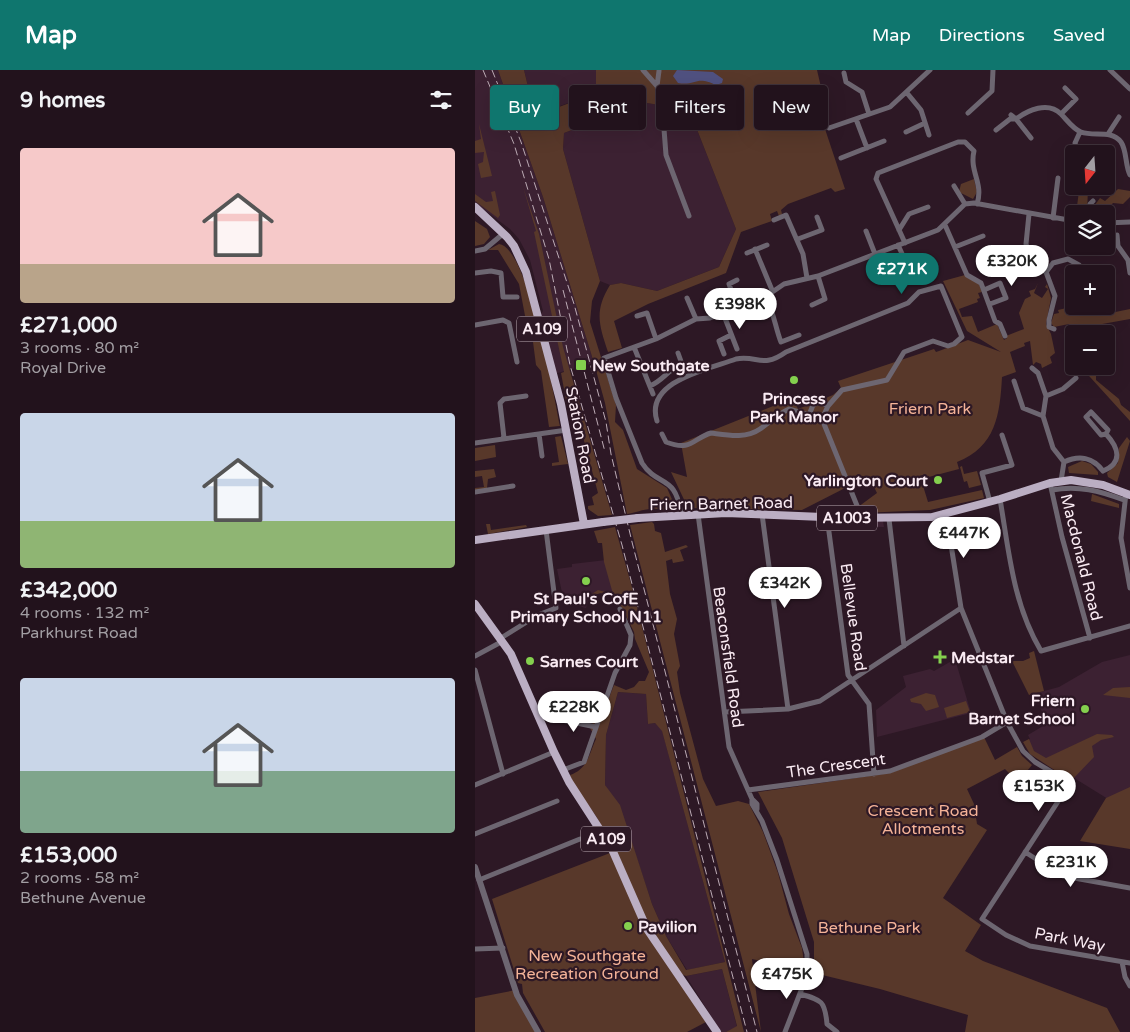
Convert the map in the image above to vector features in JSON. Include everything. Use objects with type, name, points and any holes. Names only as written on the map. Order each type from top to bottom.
[{"type":"main road","name":"Station Road","points":[[475,207],[486,219],[504,233],[514,246],[530,285],[567,430],[584,524]]},
{"type":"main road","name":"Station Road","points":[[475,214],[486,219]]},
{"type":"main road","name":"Friern Barnet Road","points":[[475,540],[487,540],[584,524],[698,513],[761,513],[889,519],[932,517],[1051,486],[1061,481],[1081,480],[1103,485],[1127,496]]},
{"type":"main road","name":"Friern Barnet Road","points":[[475,545],[487,540]]},
{"type":"main road","name":"A109","points":[[475,604],[502,639],[530,695],[563,770],[611,847],[647,929],[717,1032]]},
{"type":"street","points":[[643,70],[649,74],[656,85]]},
{"type":"street","points":[[649,74],[660,70]]},
{"type":"street","points":[[657,85],[660,70]]},
{"type":"street","points":[[829,128],[890,107],[930,70]]},
{"type":"street","points":[[969,112],[990,95],[992,91],[993,70]]},
{"type":"street","points":[[1110,70],[1130,89]]},
{"type":"street","points":[[844,73],[847,82],[862,92],[869,114]]},
{"type":"street","points":[[1061,114],[1076,99],[1065,88]]},
{"type":"street","points":[[907,93],[915,100],[929,135]]},
{"type":"street","points":[[996,130],[1010,119],[1035,108],[1050,108],[1061,114],[1081,132],[1108,134],[1120,142],[1127,153],[1130,175]]},
{"type":"street","points":[[1108,134],[1119,117]]},
{"type":"street","points":[[1013,118],[1031,138]]},
{"type":"street","points":[[856,119],[867,148]]},
{"type":"street","points":[[905,132],[925,123]]},
{"type":"street","points":[[664,130],[666,156],[689,216]]},
{"type":"street","points":[[1076,145],[1081,132]]},
{"type":"street","points":[[841,158],[884,141]]},
{"type":"street","points":[[905,243],[875,176],[958,142],[965,142],[974,151],[971,164],[980,187],[977,204]]},
{"type":"street","points":[[1053,218],[1058,178]]},
{"type":"street","points":[[954,186],[965,204]]},
{"type":"street","points":[[1090,205],[1093,201]]},
{"type":"street","points":[[681,515],[679,498],[672,486],[647,470],[642,463],[616,398],[604,358],[656,339],[696,319],[711,318],[765,297],[772,290],[788,283],[817,276],[899,246],[945,225],[965,204],[977,204],[1065,220]]},
{"type":"street","points":[[899,230],[909,214],[908,207]]},
{"type":"street","points":[[909,214],[928,208]]},
{"type":"street","points":[[774,220],[785,213],[798,240],[807,278]]},
{"type":"street","points":[[1029,214],[1026,244],[1033,264],[1046,272],[1055,296],[1049,320],[1049,327],[1054,329]]},
{"type":"street","points":[[798,240],[822,230],[817,216]]},
{"type":"street","points":[[1115,223],[1130,222]]},
{"type":"street","points":[[945,225],[967,275],[981,283],[995,320],[1000,324],[1005,336]]},
{"type":"street","points":[[867,231],[875,254]]},
{"type":"street","points":[[475,251],[485,249],[504,233]]},
{"type":"street","points":[[1117,235],[1119,246],[1129,258],[1130,273]]},
{"type":"street","points":[[955,247],[983,236]]},
{"type":"street","points":[[747,253],[767,245]]},
{"type":"street","points":[[899,246],[908,272],[919,268]]},
{"type":"street","points":[[755,249],[772,290]]},
{"type":"street","points":[[1046,272],[1053,263],[1068,259],[1079,265]]},
{"type":"street","points":[[475,273],[491,271],[501,274],[503,297],[517,296]]},
{"type":"street","points":[[812,305],[825,299],[817,276]]},
{"type":"street","points":[[737,280],[729,284],[737,307]]},
{"type":"street","points":[[984,290],[1000,283],[1006,298],[990,304]]},
{"type":"street","points":[[657,421],[654,411],[657,401],[671,384],[736,359],[742,358],[766,362],[786,352],[908,303],[919,292],[941,286],[962,337],[948,346],[933,341],[904,352],[887,380],[842,390],[828,406],[822,419],[861,518]]},
{"type":"street","points":[[765,297],[770,305],[773,323],[781,342],[799,335]]},
{"type":"street","points":[[687,298],[696,319]]},
{"type":"street","points":[[637,316],[647,313],[656,339]]},
{"type":"street","points":[[723,313],[737,349]]},
{"type":"street","points":[[475,325],[503,320],[509,323],[517,362]]},
{"type":"street","points":[[724,354],[719,341],[731,335]]},
{"type":"street","points":[[634,347],[653,394]]},
{"type":"street","points":[[650,386],[661,381],[669,369],[682,364],[678,353]]},
{"type":"street","points":[[1032,368],[1038,373],[1046,396],[1043,416],[1053,448],[1064,462],[1061,481]]},
{"type":"street","points":[[1046,396],[1063,389],[1076,378]]},
{"type":"street","points":[[1015,381],[1023,408],[1043,416]]},
{"type":"street","points":[[504,438],[500,403],[503,399],[526,396]]},
{"type":"street","points":[[809,415],[813,405],[820,402],[828,406]]},
{"type":"street","points":[[662,434],[666,442],[683,445],[693,444],[711,433],[729,436],[755,432],[789,409],[822,419]]},
{"type":"street","points":[[1103,471],[1113,467],[1117,460],[1116,444],[1106,434],[1101,435],[1086,417],[1091,412],[1108,430],[1106,434]]},
{"type":"street","points":[[475,443],[567,430]]},
{"type":"street","points":[[539,434],[542,456]]},
{"type":"street","points":[[1002,435],[1012,465]]},
{"type":"street","points":[[1064,462],[1079,457],[1090,460],[1103,471],[1103,485]]},
{"type":"street","points":[[990,502],[982,473],[1019,464]]},
{"type":"street","points":[[475,492],[513,486]]},
{"type":"street","name":"Friern Barnet Road","points":[[1051,486],[1087,489],[1127,496]]},
{"type":"street","name":"Macdonald Road","points":[[1051,486],[1062,538],[1090,638]]},
{"type":"street","points":[[1127,496],[1121,538],[1130,588]]},
{"type":"street","points":[[1000,500],[1017,597],[1027,625],[1041,651],[1130,626]]},
{"type":"street","name":"Beaconsfield Road","points":[[698,513],[729,747],[752,799],[757,804],[757,809],[777,860],[807,954],[807,973],[785,1032]]},
{"type":"street","points":[[761,513],[788,709]]},
{"type":"street","points":[[946,513],[961,608],[1007,722],[1023,751],[1035,762],[1070,783],[1025,852],[1063,876],[1130,888]]},
{"type":"street","name":"Bellevue Road","points":[[827,517],[848,675],[869,704],[874,774]]},
{"type":"street","points":[[889,519],[904,646]]},
{"type":"street","points":[[475,656],[538,615],[556,608],[546,530]]},
{"type":"street","points":[[725,712],[788,709],[820,701],[961,608]]},
{"type":"street","points":[[563,770],[584,762],[615,673],[631,642],[631,635],[620,609]]},
{"type":"street","points":[[475,670],[503,774]]},
{"type":"street","points":[[557,719],[596,727]]},
{"type":"street","name":"The Crescent","points":[[748,790],[890,771],[982,737],[1007,722]]},
{"type":"street","points":[[475,785],[554,752]]},
{"type":"street","points":[[475,834],[557,801]]},
{"type":"street","points":[[477,877],[580,839]]},
{"type":"street","name":"Park Way","points":[[1025,852],[982,919],[1007,935],[1030,946],[1130,963]]},
{"type":"street","points":[[475,867],[517,995],[538,1032]]},
{"type":"street","points":[[475,949],[503,948]]},
{"type":"street","points":[[1122,962],[1125,977],[1130,986]]},
{"type":"street","points":[[800,994],[819,999],[826,1006],[827,1024],[837,1032]]},
{"type":"shaded area","points":[[475,70],[498,70],[503,85],[490,85],[490,130],[519,130],[543,197],[594,363],[554,374],[539,317],[543,311],[530,260],[519,239],[510,229],[475,203]]},
{"type":"shaded area","points":[[524,70],[596,70],[596,85],[569,85],[569,103],[559,107],[559,85],[528,85]]},
{"type":"shaded area","points":[[647,103],[656,104],[656,130],[697,130],[736,229],[719,267],[657,291],[621,283],[610,285],[600,281],[563,149],[564,133],[572,130],[646,130]]},
{"type":"shaded area","points":[[831,520],[883,521],[884,527],[831,526]]},
{"type":"shaded area","name":"St Paul's CofE Primary School N11","points":[[606,560],[619,598],[599,593],[589,599],[586,608],[564,602],[557,569],[572,567],[572,564]]},
{"type":"shaded area","name":"Friern Barnet School","points":[[1130,655],[1130,791],[1108,799],[1037,755],[1026,741],[1030,739],[1028,735],[1048,723],[1033,694],[1059,687],[1102,662]]},
{"type":"shaded area","points":[[955,659],[971,713],[877,737],[876,710],[906,687],[903,676],[930,669],[934,671]]},
{"type":"shaded area","points":[[618,692],[646,694],[648,724],[655,723],[662,730],[725,962],[687,970],[666,936],[652,904],[634,850],[605,785],[606,735]]},
{"type":"shaded area","points":[[722,969],[737,1027],[726,1032],[721,1032],[686,976]]},
{"type":"green space","points":[[498,70],[524,70],[528,85],[503,85]]},
{"type":"green space","points":[[596,70],[817,70],[820,85],[754,85],[754,130],[825,130],[845,189],[835,192],[831,188],[788,204],[781,210],[782,214],[779,216],[777,211],[770,214],[772,221],[741,232],[726,273],[648,304],[614,321],[622,348],[608,352],[600,326],[600,311],[610,285],[621,283],[657,291],[719,267],[736,229],[697,130],[744,130],[744,85],[656,85],[656,104],[647,103],[646,85],[596,85]]},
{"type":"green space","points":[[569,103],[569,130],[572,130],[564,133],[563,149],[600,281],[592,301],[590,322],[616,405],[615,422],[623,430],[637,469],[667,488],[674,504],[671,510],[648,509],[627,514],[605,403],[543,197],[519,130],[559,130],[559,107]]},
{"type":"green space","points":[[479,124],[492,176],[481,178],[478,164],[483,162],[484,152],[475,153],[475,141],[481,139]]},
{"type":"green space","points":[[974,179],[977,192],[973,199],[959,192],[961,184]]},
{"type":"green space","points":[[523,187],[539,234],[563,347],[612,515],[598,516],[588,509],[588,506],[594,505],[592,497],[598,493],[576,411],[571,398],[566,400],[561,373],[564,372],[534,232],[536,231]]},
{"type":"green space","points":[[1118,189],[1130,191],[1130,197],[1123,204],[1095,205],[1100,198],[1105,201],[1112,195],[1115,195]]},
{"type":"green space","points":[[495,191],[500,215],[498,218],[475,201],[475,194],[486,202],[493,201],[491,192]]},
{"type":"green space","points":[[1078,195],[1088,195],[1087,205],[1077,205]]},
{"type":"green space","points":[[475,221],[487,229],[490,237],[484,244],[475,246]]},
{"type":"green space","points":[[499,244],[510,251],[520,269],[529,295],[546,356],[560,426],[549,427],[541,371],[536,365],[533,342],[530,342],[519,284],[498,250],[488,250]]},
{"type":"green space","name":"Friern Park","points":[[965,275],[979,284],[982,292],[978,293],[980,298],[977,299],[978,302],[959,309],[962,317],[972,316],[978,332],[997,324],[1004,340],[1007,338],[1006,336],[1024,329],[1019,313],[1025,299],[1031,296],[1029,291],[1035,289],[1038,283],[1034,293],[1042,298],[1048,289],[1045,287],[1047,284],[1051,298],[1046,324],[1051,334],[1055,353],[1050,357],[1052,363],[1042,368],[1041,364],[1036,362],[1033,365],[1030,341],[1024,343],[1025,346],[1010,352],[1016,372],[1002,377],[1000,404],[988,438],[970,456],[957,462],[959,469],[925,478],[924,475],[920,476],[928,502],[982,490],[984,498],[930,510],[862,513],[858,507],[877,493],[873,485],[869,486],[869,483],[851,485],[802,510],[688,508],[671,472],[687,477],[681,443],[793,398],[798,409],[833,395],[841,388],[838,381],[934,349],[936,352],[968,340],[1001,352],[967,331],[943,281]]},
{"type":"green space","points":[[1065,308],[1065,315],[1096,316],[1115,315],[1115,312],[1130,309],[1130,319],[1097,325],[1069,324],[1054,327],[1051,323],[1054,314],[1059,313],[1058,310]]},
{"type":"green space","points":[[1088,375],[1096,375],[1096,380],[1119,399],[1121,405],[1130,412],[1130,421]]},
{"type":"green space","points":[[561,436],[568,464],[552,466],[552,463],[559,462],[555,437]]},
{"type":"green space","points":[[1127,437],[1130,441],[1117,482],[1108,477],[1107,473],[1118,463],[1119,448]]},
{"type":"green space","points":[[495,445],[496,457],[475,461],[475,448]]},
{"type":"green space","points":[[1082,461],[1091,464],[1098,472],[1098,475],[1069,473],[1068,467]]},
{"type":"green space","points":[[962,466],[964,474],[977,471],[981,485],[969,488],[967,481],[964,482],[960,467]]},
{"type":"green space","points":[[494,469],[496,477],[488,479],[487,488],[475,491],[475,488],[484,487],[482,476],[475,477],[475,471]]},
{"type":"green space","points":[[1092,494],[1119,504],[1119,508],[1091,501]]},
{"type":"green space","points":[[652,522],[655,531],[661,533],[665,552],[686,545],[688,547],[680,550],[684,561],[673,563],[672,559],[666,561],[670,594],[677,619],[674,634],[680,666],[677,672],[680,693],[703,779],[716,806],[738,801],[749,804],[763,832],[802,948],[805,970],[752,959],[761,1032],[630,525]]},
{"type":"green space","points":[[486,524],[490,524],[491,530],[526,525],[527,527],[488,534]]},
{"type":"green space","points":[[615,527],[633,591],[744,1032],[726,1032],[737,1026],[722,969],[686,976],[681,974],[647,923],[619,856],[596,816],[574,785],[570,775],[581,769],[587,760],[596,739],[590,728],[595,719],[604,711],[614,685],[626,690],[634,687],[639,681],[645,681],[649,672],[635,639],[634,632],[618,600],[601,593],[587,597],[598,590],[613,594],[604,562],[602,543],[598,543],[594,531]],"holes":[[[618,692],[646,694],[648,724],[655,723],[662,731],[725,962],[686,970],[666,936],[652,904],[620,805],[605,785],[606,735]]]},
{"type":"green space","points":[[1034,651],[1044,691],[1029,695],[1012,661],[1023,661],[1030,658],[1029,653]]},
{"type":"green space","points":[[1130,687],[1130,698],[1103,695],[1113,688]]},
{"type":"green space","points":[[926,693],[935,695],[939,707],[926,711],[921,704],[911,702],[910,699]]},
{"type":"green space","points":[[966,701],[970,712],[947,718],[944,708]]},
{"type":"green space","points":[[1097,734],[1112,735],[1114,737],[1101,740],[1092,746],[1094,757],[1071,781],[1030,754],[1023,742],[1029,739],[1034,751],[1046,758]]},
{"type":"green space","points":[[984,737],[995,760],[1017,747],[1022,756],[1032,765],[1018,782],[1005,769],[967,789],[974,804],[977,824],[987,830],[943,898],[981,925],[965,951],[983,961],[1107,1008],[1120,1032],[965,1032],[968,1015],[880,989],[814,973],[814,942],[782,838],[758,792],[890,773]]},
{"type":"green space","points":[[1130,787],[1130,849],[1080,841],[1106,798]]},
{"type":"green space","name":"New Southgate Recreation Ground","points":[[610,853],[649,936],[706,1022],[687,1032],[545,1032],[523,993],[522,984],[518,983],[492,899]]},
{"type":"green space","points":[[516,990],[539,1032],[475,1032],[475,998]]},
{"type":"water","points":[[677,70],[713,72],[723,79],[722,83],[716,85],[704,81],[684,84],[678,83],[673,76]]},
{"type":"railway","points":[[483,70],[514,144],[549,259],[570,365],[622,545],[747,1032]]},
{"type":"railway","points":[[492,70],[521,142],[574,304],[606,422],[611,454],[632,542],[757,1032]]},
{"type":"railway","points":[[563,290],[605,452]]},
{"type":"place","name":"New Southgate","points":[[581,365]]},
{"type":"place","name":"Princess Park Manor","points":[[794,380]]},
{"type":"place","name":"Yarlington Court","points":[[938,480]]},
{"type":"place","name":"St Paul's CofE Primary School N11","points":[[586,581]]},
{"type":"place","name":"Medstar","points":[[940,657]]},
{"type":"place","name":"Sarnes Court","points":[[530,661]]},
{"type":"place","name":"Friern Barnet School","points":[[1085,709]]},
{"type":"place","name":"Pavilion","points":[[628,926]]},
{"type":"park label","name":"Crescent Road Allotments","points":[[923,819]]},
{"type":"park label","name":"Bethune Park","points":[[869,927]]}]
